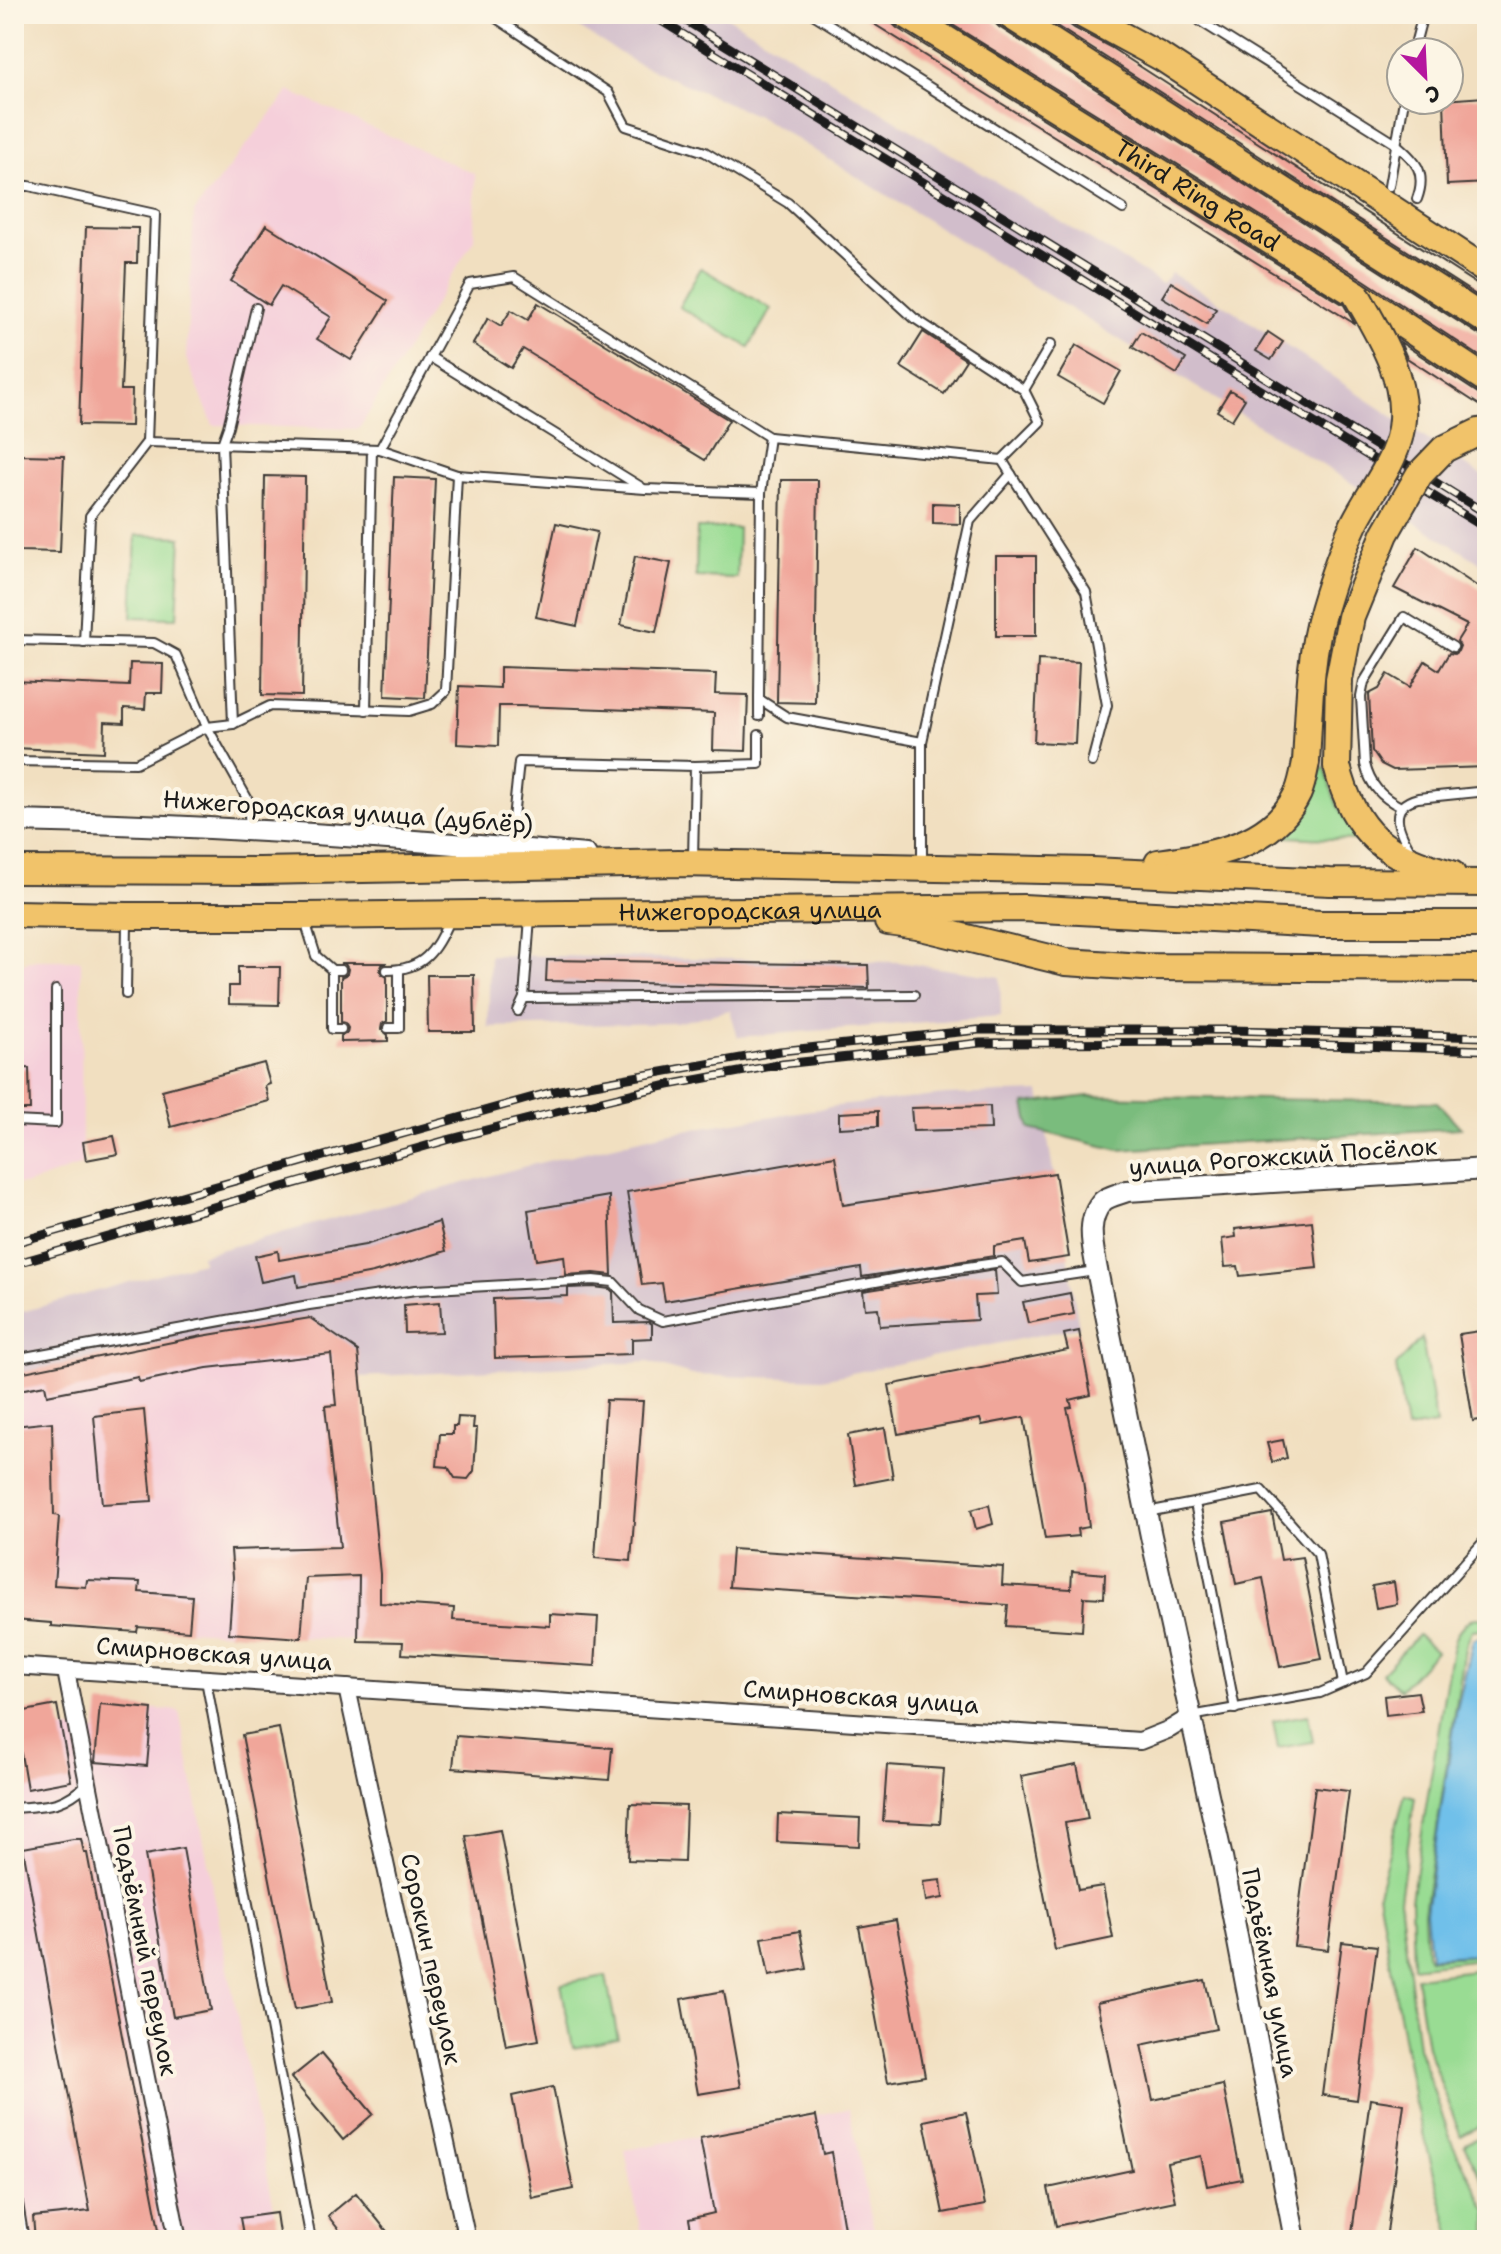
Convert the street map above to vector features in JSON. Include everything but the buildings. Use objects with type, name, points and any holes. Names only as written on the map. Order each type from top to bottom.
[{"type":"main road","name":"Third Ring Road","points":[[905,14],[1356,294],[1487,380]]},
{"type":"main road","points":[[1008,14],[1487,321]]},
{"type":"main road","points":[[1082,14],[1161,57],[1487,271]]},
{"type":"main road","points":[[1092,871],[1185,859],[1243,845],[1269,831],[1286,814],[1300,791],[1306,762],[1311,679],[1322,612],[1354,524],[1394,455],[1402,419],[1398,379],[1383,342],[1356,294]]},
{"type":"main road","points":[[1487,431],[1444,449],[1419,475],[1385,534],[1351,617],[1339,679],[1337,766],[1344,791],[1357,817],[1377,842],[1423,867],[1487,883]]},
{"type":"main road","name":"Нижегородская улица","points":[[14,870],[259,871],[686,863],[1092,871],[1330,882],[1487,883]]},
{"type":"main road","name":"Нижегородская улица","points":[[14,914],[303,916],[1023,908],[1321,924],[1487,924]]},
{"type":"main road","points":[[793,910],[917,926],[1066,962],[1143,967],[1487,969]]},
{"type":"street","name":"Нижегородская улица (дублёр)","points":[[14,821],[160,824],[686,863]]},
{"type":"street","points":[[1451,926],[1487,931]]},
{"type":"street","name":"улица Рогожский Посёлок","points":[[1097,1270],[1091,1237],[1093,1217],[1105,1199],[1127,1191],[1486,1168]]},
{"type":"street","points":[[1097,1270],[1191,1716]]},
{"type":"street","name":"Смирновская улица","points":[[14,1666],[1140,1741],[1170,1729],[1191,1716]]},
{"type":"street","name":"Подъёмный переулок","points":[[66,1671],[178,2240]]},
{"type":"street","name":"Сорокин переулок","points":[[347,1688],[467,2240]]},
{"type":"street","name":"Подъёмная улица","points":[[1191,1716],[1222,1858],[1295,2240]]},
{"type":"lane","points":[[490,14],[608,92],[626,126],[705,152],[788,203],[914,318],[1024,390],[1040,422],[1002,460]]},
{"type":"lane","points":[[813,14],[1123,209]]},
{"type":"lane","points":[[1200,14],[1200,21],[1396,144],[1415,160],[1422,185],[1417,199]]},
{"type":"lane","points":[[1417,36],[1423,14]]},
{"type":"lane","points":[[1389,186],[1401,116]]},
{"type":"lane","points":[[14,186],[29,186],[155,214],[147,442],[90,516],[84,642]]},
{"type":"lane","points":[[366,710],[376,449],[470,284],[514,277],[769,437],[1002,460]]},
{"type":"lane","points":[[233,724],[222,444],[256,308]]},
{"type":"lane","points":[[1024,390],[1051,344]]},
{"type":"lane","points":[[430,357],[645,489]]},
{"type":"lane","points":[[759,716],[761,493],[769,437]]},
{"type":"lane","points":[[147,442],[376,449],[457,475],[645,489],[761,493]]},
{"type":"lane","points":[[1002,460],[1086,592],[1107,705],[1092,762]]},
{"type":"lane","points":[[922,867],[922,742],[970,521],[1011,474]]},
{"type":"lane","points":[[14,761],[136,763],[207,727],[233,724],[270,706],[409,711],[432,704],[446,691],[457,475]]},
{"type":"lane","points":[[1401,807],[1381,794],[1367,774],[1361,697],[1364,682],[1404,617],[1453,647]]},
{"type":"lane","points":[[14,640],[154,643],[176,655],[207,727],[248,800],[250,830]]},
{"type":"lane","points":[[759,699],[787,717],[922,742]]},
{"type":"lane","points":[[509,848],[519,762],[695,766],[759,764],[759,735]]},
{"type":"lane","points":[[686,863],[695,766]]},
{"type":"lane","points":[[1423,867],[1401,834],[1397,819],[1401,807],[1407,801],[1418,798],[1487,791]]},
{"type":"lane","points":[[387,970],[422,963],[439,942],[452,913]]},
{"type":"lane","points":[[518,1011],[524,998],[530,913]]},
{"type":"lane","points":[[126,994],[127,916]]},
{"type":"lane","points":[[303,916],[316,956],[336,970],[332,1029],[341,1029]]},
{"type":"lane","points":[[388,1028],[399,1028],[399,970]]},
{"type":"lane","points":[[14,1121],[56,1123],[56,990]]},
{"type":"lane","points":[[524,998],[914,995]]},
{"type":"lane","points":[[387,1000],[399,1000]]},
{"type":"lane","points":[[14,1359],[309,1305],[416,1290],[594,1280],[613,1282],[639,1310],[663,1321],[1002,1262],[1022,1282],[1097,1270]]},
{"type":"lane","points":[[1146,1512],[1261,1490],[1318,1554],[1343,1683]]},
{"type":"lane","points":[[1195,1503],[1235,1709]]},
{"type":"lane","points":[[1191,1716],[1320,1693],[1366,1673],[1487,1538]]},
{"type":"lane","points":[[206,1680],[311,2240]]},
{"type":"lane","points":[[14,1808],[57,1804],[73,1797],[87,1784]]},
{"type":"lane","points":[[14,2179],[24,2240]]},
{"type":"shaded area","points":[[557,14],[723,14],[1162,284],[1171,273],[1223,304],[1487,479],[1487,567],[762,118],[634,62]]},
{"type":"shaded area","points":[[289,91],[475,174],[474,239],[359,429],[213,425],[186,358],[194,212]]},
{"type":"shaded area","points":[[490,955],[898,962],[1000,977],[1001,1016],[738,1037],[730,1010],[676,1023],[488,1027]]},
{"type":"shaded area","points":[[31,960],[81,960],[82,1165],[27,1184],[14,1184],[14,969]]},
{"type":"shaded area","points":[[1040,1092],[1079,1327],[822,1379],[691,1375],[648,1362],[360,1377],[357,1351],[308,1318],[14,1374],[14,1314],[202,1262],[201,1255],[526,1166],[666,1133],[837,1106],[946,1095]]},
{"type":"shaded area","points":[[309,1318],[358,1351],[380,1574],[379,1642],[138,1627],[137,1632],[14,1620],[14,1374]]},
{"type":"shaded area","points":[[100,1704],[179,1711],[280,2240],[14,2240],[14,1713],[57,1705],[62,1729],[96,1731]]},
{"type":"shaded area","points":[[849,2109],[876,2240],[642,2240],[625,2150]]},
{"type":"green space","points":[[701,268],[771,309],[749,347],[679,307]]},
{"type":"green space","points":[[697,528],[738,528],[737,578],[696,577]]},
{"type":"green space","points":[[136,535],[181,537],[177,618],[132,617]]},
{"type":"green space","points":[[1325,767],[1337,804],[1357,837],[1354,840],[1287,837],[1287,832],[1301,816],[1317,777]]},
{"type":"green space","points":[[1088,1096],[1437,1102],[1461,1128],[1119,1150],[1030,1129],[1025,1104]]},
{"type":"green space","points":[[1422,1338],[1436,1425],[1406,1429],[1396,1366]]},
{"type":"green space","points":[[1474,1618],[1487,1619],[1487,1633],[1481,1629],[1472,1630],[1465,1648],[1424,1912],[1429,1959],[1479,1955],[1480,1959],[1413,1967],[1411,1900],[1449,1664],[1458,1631]]},
{"type":"green space","points":[[1418,1635],[1436,1651],[1400,1690],[1382,1673]]},
{"type":"green space","points":[[1308,1715],[1313,1742],[1278,1748],[1273,1721]]},
{"type":"green space","points":[[1405,1794],[1415,1797],[1400,1899],[1418,2047],[1452,2143],[1487,2211],[1487,2240],[1452,2240],[1414,2100],[1378,1893]]},
{"type":"green space","points":[[1482,1969],[1487,1981],[1487,2122],[1461,2136],[1427,2047],[1416,1977]]},
{"type":"green space","points":[[606,1976],[618,2039],[573,2048],[561,1984]]},
{"type":"green space","points":[[1487,2133],[1484,2146],[1487,2152],[1487,2188],[1464,2145]]},
{"type":"water","points":[[1479,1637],[1485,1639],[1487,1650],[1487,1972],[1481,1955],[1430,1957],[1426,1912],[1456,1713],[1473,1640]]},
{"type":"railway","points":[[650,14],[1487,529]]},
{"type":"railway","points":[[675,14],[1487,514]]},
{"type":"railway","points":[[14,1243],[555,1091],[780,1051],[978,1030],[1231,1030],[1487,1037]]},
{"type":"railway","points":[[14,1264],[447,1140],[668,1085],[783,1064],[980,1043],[1230,1042],[1487,1050]]}]
